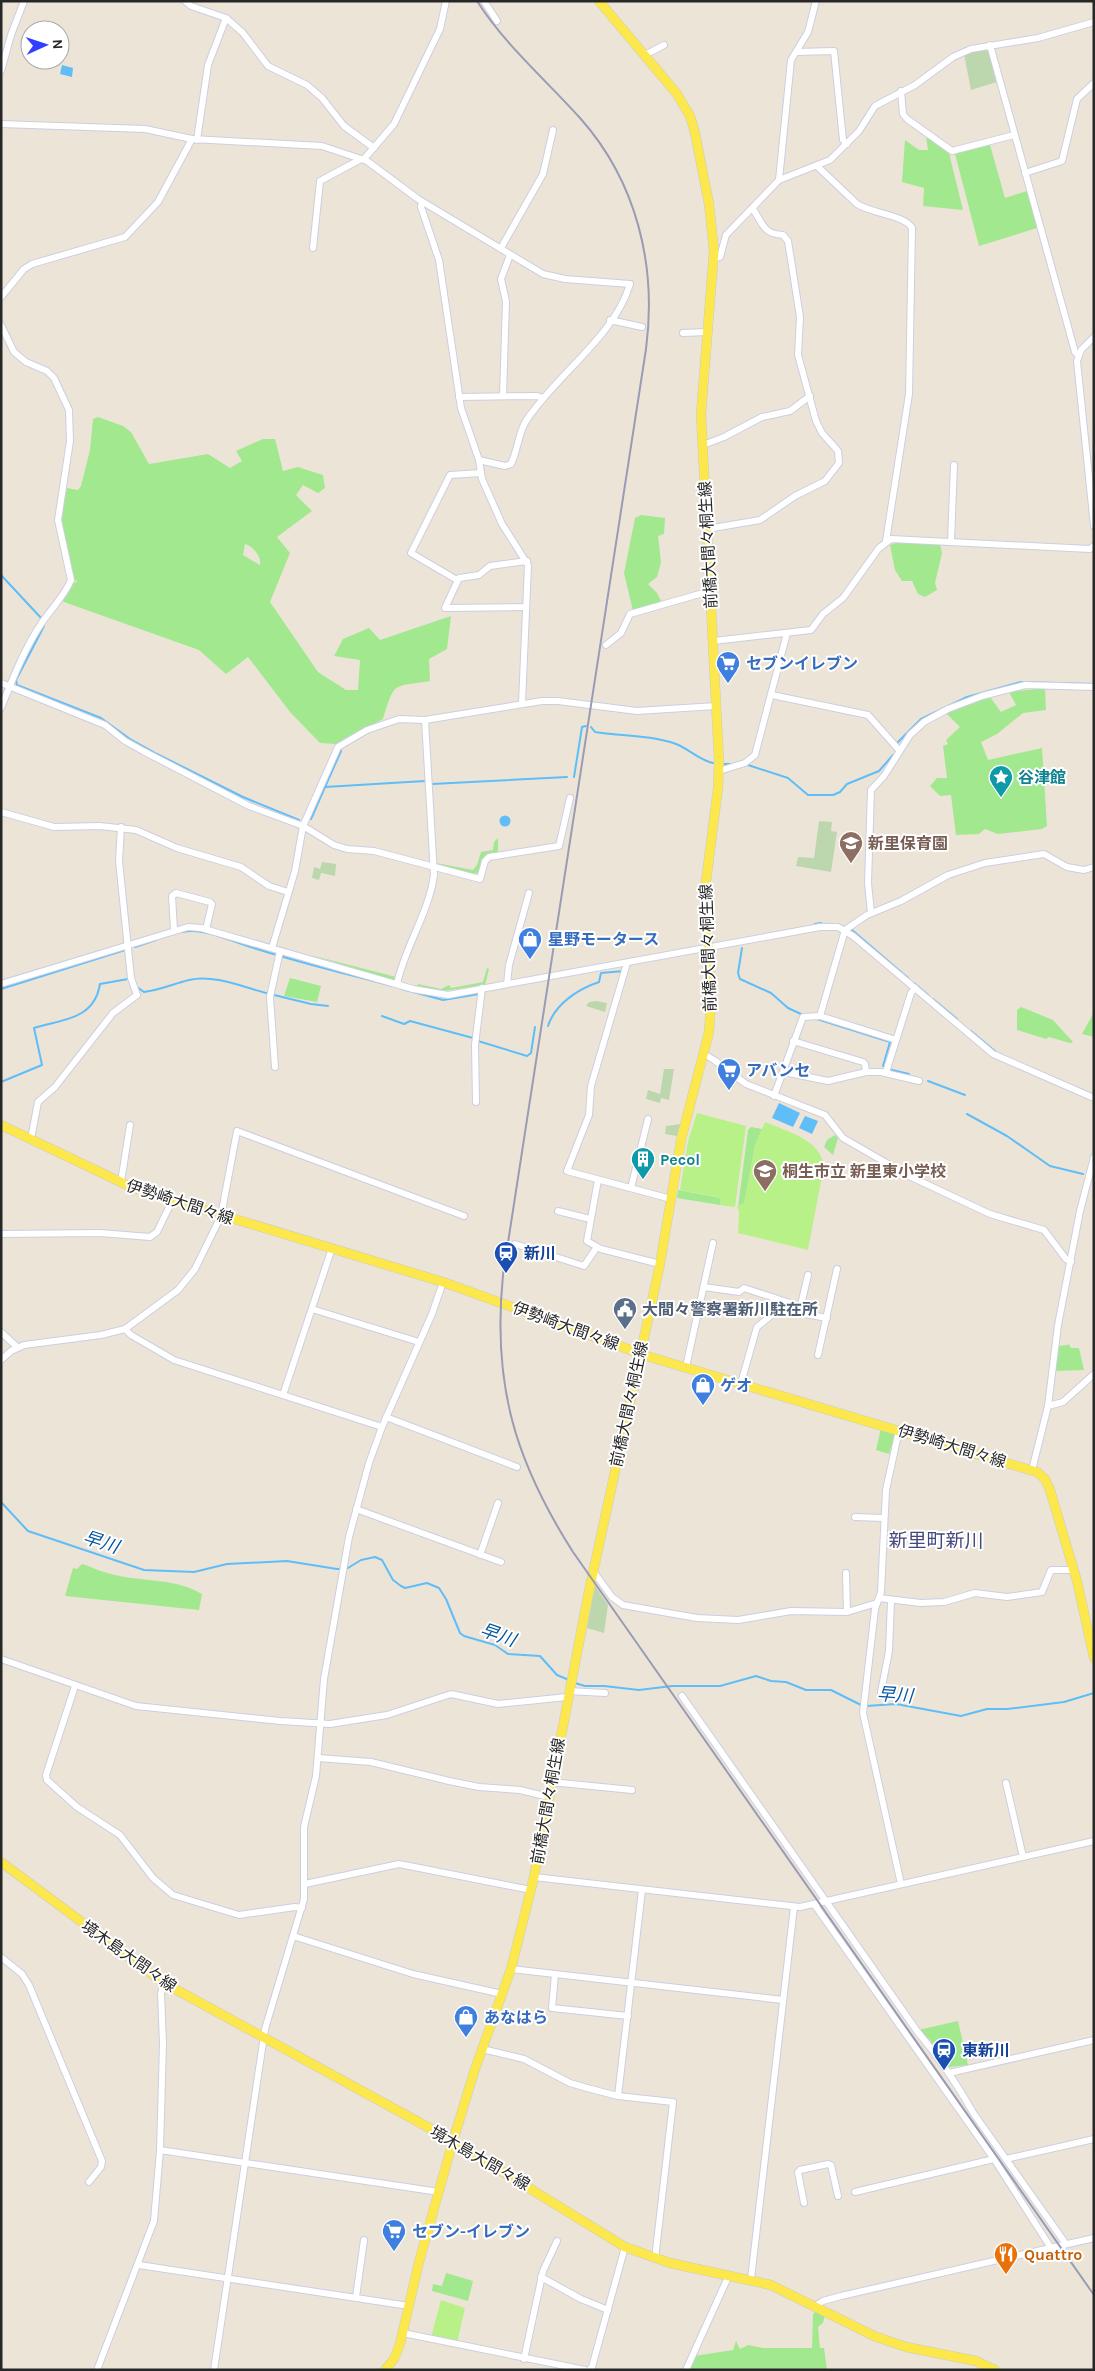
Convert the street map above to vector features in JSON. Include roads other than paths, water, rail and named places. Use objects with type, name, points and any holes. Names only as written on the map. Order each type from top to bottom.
[{"type":"main road","name":"前橋大間々桐生線","points":[[385,2370],[396,2354],[403,2333],[453,2142],[482,2049],[511,1969],[531,1890],[593,1571],[660,1264],[684,1127],[704,1054],[711,1017],[705,877],[719,771],[701,393],[714,259],[709,204],[694,126],[682,100],[599,1]]},
{"type":"main road","name":"伊勢崎大間々線","points":[[2,1126],[121,1182],[172,1201],[443,1282],[640,1353],[1032,1470]]},
{"type":"main road","points":[[1032,1470],[1041,1474],[1047,1484],[1073,1570],[1094,1658]]},
{"type":"main road","name":"境木島大間々線","points":[[1,1862],[164,1983],[453,2142],[625,2247],[655,2259],[771,2284],[874,2336],[906,2347],[976,2361],[991,2369]]},
{"type":"street","points":[[1,71],[11,35],[24,1]]},
{"type":"street","points":[[185,1],[191,6],[226,18],[243,33],[268,66],[307,85],[322,98],[344,126],[374,148]]},
{"type":"street","points":[[313,248],[320,181],[362,159],[394,124],[440,29],[446,1]]},
{"type":"street","points":[[484,1],[497,21]]},
{"type":"street","points":[[779,180],[791,60],[795,52],[802,45],[808,32],[816,1]]},
{"type":"street","points":[[1,297],[24,269],[32,264],[125,237],[158,202],[194,140],[208,65],[226,18]]},
{"type":"street","points":[[714,259],[720,257],[726,235],[779,180],[830,160],[859,130],[871,110],[915,84],[960,52],[990,45],[1038,38],[1094,22]]},
{"type":"street","points":[[645,55],[664,45]]},
{"type":"street","points":[[990,45],[1075,352],[1078,355],[1094,526]]},
{"type":"street","points":[[795,52],[834,50],[843,140],[847,144]]},
{"type":"street","points":[[1025,173],[1062,161],[1078,99],[1094,83]]},
{"type":"street","points":[[901,91],[903,114],[907,119],[952,151],[1014,135]]},
{"type":"street","points":[[1,124],[145,129],[194,140],[322,146],[362,159],[422,202],[549,276],[628,282],[630,284],[628,290],[597,339],[543,398],[520,432],[512,464],[505,466],[479,460]]},
{"type":"street","points":[[501,248],[543,174],[553,130]]},
{"type":"street","points":[[713,641],[807,631],[816,626],[823,614],[842,598],[886,541],[909,394],[912,228],[896,217],[864,208],[857,204],[817,166]]},
{"type":"street","points":[[422,202],[421,207],[441,271],[459,397],[479,460],[481,473],[502,524],[527,561],[522,703]]},
{"type":"street","points":[[707,529],[760,520],[795,496],[817,486],[831,474],[839,463],[838,451],[822,433],[816,421],[798,356],[800,317],[788,241],[783,235],[769,233],[753,209]]},
{"type":"street","points":[[503,396],[506,301],[501,279],[510,255]]},
{"type":"street","points":[[610,320],[642,327]]},
{"type":"street","points":[[1,324],[14,352],[26,362],[47,371],[54,378],[64,396],[70,414],[70,441],[58,520],[71,582],[42,622],[1,708]]},
{"type":"street","points":[[683,333],[708,332]]},
{"type":"street","points":[[1078,355],[1094,337]]},
{"type":"street","points":[[459,397],[537,396],[543,398]]},
{"type":"street","points":[[703,445],[724,437],[762,417],[790,411],[810,396]]},
{"type":"street","points":[[951,541],[954,465]]},
{"type":"street","points":[[457,580],[410,553],[450,475],[481,473]]},
{"type":"street","points":[[886,541],[903,538],[1090,549],[1094,546]]},
{"type":"street","points":[[526,607],[445,608],[457,580],[461,576],[479,575],[490,566],[527,561]]},
{"type":"street","points":[[606,645],[621,633],[630,614],[710,591]]},
{"type":"street","points":[[719,771],[745,764],[756,756],[787,633]]},
{"type":"street","points":[[1,682],[89,717],[111,729],[125,741],[212,787],[264,812],[303,826],[341,848],[374,851],[480,879],[485,860],[489,857],[559,846],[570,798]]},
{"type":"street","points":[[871,913],[868,883],[871,790],[884,776],[910,735],[924,722],[948,709],[982,696],[1025,685],[1094,687]]},
{"type":"street","points":[[772,695],[868,715],[899,750]]},
{"type":"street","points":[[272,948],[297,864],[303,826],[338,748],[354,736],[392,720],[405,718],[425,720],[522,703],[558,701],[637,711],[716,706]]},
{"type":"street","points":[[397,984],[412,936],[430,896],[434,867],[425,720]]},
{"type":"street","points":[[1,812],[54,827],[121,827],[144,833],[177,848],[241,867],[269,886],[288,892]]},
{"type":"street","points":[[31,1139],[38,1102],[55,1087],[113,1013],[137,996],[131,978],[119,861],[121,827]]},
{"type":"street","points":[[820,1016],[845,930],[871,913],[901,901],[948,876],[998,861],[1044,854],[1067,867],[1084,870],[1094,867]]},
{"type":"street","points":[[507,984],[509,965],[529,893]]},
{"type":"street","points":[[174,930],[172,896],[176,894],[212,904],[206,929]]},
{"type":"street","points":[[1,984],[188,927],[206,929],[397,984],[441,995],[455,995],[482,988],[627,963],[820,926],[834,926],[845,930],[993,1054],[1094,1098]]},
{"type":"street","points":[[275,1068],[270,997],[280,950]]},
{"type":"street","points":[[627,963],[591,1086],[591,1109],[567,1171],[671,1199]]},
{"type":"street","points":[[476,1102],[476,1045],[482,988]]},
{"type":"street","points":[[886,1072],[914,988]]},
{"type":"street","points":[[774,1096],[784,1072],[801,1018],[809,1015],[820,1016],[896,1040]]},
{"type":"street","points":[[793,1041],[863,1062],[866,1072]]},
{"type":"street","points":[[704,1054],[746,1084],[825,1115],[843,1138],[949,1196],[1006,1220],[1044,1230],[1066,1259],[1071,1262]]},
{"type":"street","points":[[784,1072],[828,1082],[866,1072],[886,1072],[920,1081]]},
{"type":"street","points":[[631,1188],[648,1119]]},
{"type":"street","points":[[121,1182],[130,1125]]},
{"type":"street","points":[[1,1360],[17,1347],[113,1333],[125,1329],[187,1281],[195,1269],[221,1216],[236,1132],[464,1216]]},
{"type":"street","points":[[1032,1470],[1048,1406],[1058,1326],[1080,1211],[1094,1157]]},
{"type":"street","points":[[598,1180],[587,1241],[597,1247],[660,1264]]},
{"type":"street","points":[[1,1234],[100,1233],[150,1237],[157,1232],[172,1201]]},
{"type":"street","points":[[558,1211],[590,1219]]},
{"type":"street","points":[[686,1367],[713,1243]]},
{"type":"street","points":[[515,1244],[584,1266],[597,1247]]},
{"type":"street","points":[[283,1395],[332,1248]]},
{"type":"street","points":[[818,1355],[837,1268]]},
{"type":"street","points":[[800,1309],[808,1275]]},
{"type":"street","points":[[214,2370],[264,2037],[302,1908],[305,1884],[304,1827],[318,1758],[324,1679],[345,1560],[356,1509],[382,1427],[432,1314],[443,1282]]},
{"type":"street","points":[[704,1286],[739,1292],[744,1288],[771,1295],[775,1300],[796,1305],[805,1314],[826,1318]]},
{"type":"street","points":[[741,1383],[757,1327],[773,1314],[775,1300]]},
{"type":"street","points":[[312,1309],[419,1342]]},
{"type":"street","points":[[125,1329],[131,1335],[174,1360],[382,1427]]},
{"type":"street","points":[[1,1332],[17,1347]]},
{"type":"street","points":[[1048,1406],[1067,1399],[1094,1374]]},
{"type":"street","points":[[386,1417],[517,1467]]},
{"type":"street","points":[[899,1430],[887,1476],[878,1600],[863,1711],[901,1884]]},
{"type":"street","points":[[480,1555],[498,1503]]},
{"type":"street","points":[[356,1509],[501,1562]]},
{"type":"street","points":[[854,1516],[884,1518]]},
{"type":"street","points":[[593,1571],[612,1597],[623,1605],[697,1618],[738,1620],[801,1610],[847,1612],[878,1600],[938,1602],[975,1593],[1007,1597],[1037,1594],[1043,1591],[1051,1570],[1073,1570]]},
{"type":"street","points":[[846,1573],[847,1612]]},
{"type":"street","points":[[881,1692],[889,1652],[892,1601]]},
{"type":"street","points":[[1,1659],[127,1704],[150,1709],[320,1724],[396,1714],[422,1702],[451,1694],[498,1704],[569,1688],[605,1693]]},
{"type":"street","points":[[75,1686],[46,1775],[48,1780],[77,1807],[120,1834],[153,1878],[173,1896],[239,1915],[295,1907],[302,1908]]},
{"type":"street","points":[[682,1696],[916,2031],[928,2042],[1006,2159],[1066,2244]]},
{"type":"street","points":[[318,1758],[371,1762],[457,1783],[479,1787],[520,1790],[549,1797]]},
{"type":"street","points":[[551,1782],[632,1790]]},
{"type":"street","points":[[1006,1783],[1023,1857]]},
{"type":"street","points":[[534,1877],[794,1907],[1094,1841]]},
{"type":"street","points":[[305,1884],[399,1864],[531,1890]]},
{"type":"street","points":[[618,2096],[642,1890]]},
{"type":"street","points":[[814,1904],[994,2159],[1051,2248]]},
{"type":"street","points":[[751,2279],[794,1907]]},
{"type":"street","points":[[293,1936],[414,1974],[502,1994]]},
{"type":"street","points":[[1,1957],[22,1974],[29,1985],[102,2161],[101,2167],[90,2182]]},
{"type":"street","points":[[511,1969],[783,2000]]},
{"type":"street","points":[[555,1974],[552,2008],[628,2016]]},
{"type":"street","points":[[97,2370],[139,2265],[154,2221],[160,2150],[163,2044],[161,1993],[164,1983]]},
{"type":"street","points":[[949,2073],[1094,2040]]},
{"type":"street","points":[[482,2049],[524,2059],[570,2083],[618,2096],[673,2102],[655,2259]]},
{"type":"street","points":[[1006,2159],[1094,2139]]},
{"type":"street","points":[[160,2150],[439,2192]]},
{"type":"street","points":[[855,2192],[994,2159]]},
{"type":"street","points":[[804,2203],[798,2172],[828,2164],[831,2165],[838,2196]]},
{"type":"street","points":[[815,2306],[823,2301],[842,2296],[1094,2238]]},
{"type":"street","points":[[356,2297],[364,2240]]},
{"type":"street","points":[[524,2359],[541,2277],[557,2241]]},
{"type":"street","points":[[590,2370],[625,2247]]},
{"type":"street","points":[[139,2265],[409,2306]]},
{"type":"street","points":[[686,2370],[729,2274]]},
{"type":"street","points":[[541,2277],[581,2299],[608,2310]]},
{"type":"street","points":[[403,2333],[585,2370]]},
{"type":"water","points":[[73,68],[72,77],[60,74],[61,70]]},
{"type":"water","points":[[505,815],[511,821],[505,827],[499,821]]},
{"type":"water","points":[[779,1103],[800,1113],[793,1127],[772,1118]]},
{"type":"water","points":[[805,1116],[818,1121],[812,1134],[799,1128]]},
{"type":"waterway","points":[[1,575],[42,619]]},
{"type":"waterway","points":[[44,626],[16,680],[17,685],[101,718],[130,739],[157,754],[243,797],[299,820]]},
{"type":"waterway","points":[[897,743],[921,719],[967,697],[1021,682],[1094,684]]},
{"type":"waterway","points":[[574,777],[582,727],[586,726]]},
{"type":"waterway","points":[[591,727],[595,732],[666,741],[681,746],[713,763]]},
{"type":"waterway","points":[[325,787],[341,751]]},
{"type":"waterway","points":[[748,765],[788,778],[808,795],[833,795],[840,792],[847,784],[879,771],[893,755]]},
{"type":"waterway","points":[[724,764],[731,764]]},
{"type":"waterway","points":[[432,784],[567,777]]},
{"type":"waterway","points":[[311,819],[325,787],[425,781]]},
{"type":"waterway","points":[[815,924],[821,923]]},
{"type":"waterway","points":[[852,930],[908,978]]},
{"type":"waterway","points":[[182,932],[201,932],[220,936],[290,959],[392,986]]},
{"type":"waterway","points":[[135,947],[156,940]]},
{"type":"waterway","points":[[742,948],[738,973],[740,979],[771,993],[788,1008],[801,1014]]},
{"type":"waterway","points":[[1,989],[125,950]]},
{"type":"waterway","points":[[548,1026],[551,1018],[562,1004],[575,993],[599,982],[601,973],[624,971]]},
{"type":"waterway","points":[[1,1082],[42,1065],[34,1028],[76,1016],[91,1005],[97,996],[100,984],[128,979]]},
{"type":"waterway","points":[[137,987],[144,992],[189,980],[208,979],[228,982],[266,993]]},
{"type":"waterway","points":[[914,983],[928,995]]},
{"type":"waterway","points":[[402,989],[443,1000],[479,994]]},
{"type":"waterway","points":[[274,995],[328,1006]]},
{"type":"waterway","points":[[933,999],[957,1019]]},
{"type":"waterway","points":[[382,1016],[404,1024],[410,1021],[473,1038]]},
{"type":"waterway","points":[[817,1019],[890,1042],[883,1066]]},
{"type":"waterway","points":[[478,1041],[527,1056],[531,1053],[535,1027]]},
{"type":"waterway","points":[[971,1031],[996,1052]]},
{"type":"waterway","points":[[892,1070],[909,1074]]},
{"type":"waterway","points":[[928,1081],[965,1095]]},
{"type":"waterway","points":[[967,1114],[1007,1136],[1050,1166],[1083,1174]]},
{"type":"waterway","name":"早川","points":[[1,1502],[28,1531],[144,1570],[194,1572],[227,1564],[287,1561],[337,1569],[348,1568],[361,1560],[375,1557],[382,1560],[393,1580],[405,1588],[427,1583],[439,1588],[446,1599],[460,1633],[464,1636],[495,1645],[508,1654],[540,1656],[557,1675],[569,1680]]},
{"type":"waterway","name":"早川","points":[[575,1683],[585,1686],[639,1690],[672,1686],[720,1686],[756,1676],[771,1681],[786,1682],[806,1690],[831,1690],[861,1705]]},
{"type":"waterway","name":"早川","points":[[866,1706],[896,1704],[961,1716],[987,1709],[1007,1709],[1064,1702],[1094,1693]]},
{"type":"railway","points":[[477,1],[513,47],[580,118],[600,143],[616,169],[629,197],[639,226],[645,256],[649,318],[646,349],[503,1275],[500,1314],[501,1351],[505,1387],[512,1420],[522,1453],[536,1486],[573,1552],[1094,2295]]},
{"type":"place","name":"セブンイレブン","points":[[728,684]]},
{"type":"place","name":"谷津館","points":[[1001,798]]},
{"type":"place","name":"新里保育園","points":[[851,864]]},
{"type":"place","name":"星野モータース","points":[[530,960]]},
{"type":"place","name":"アバンセ","points":[[729,1091]]},
{"type":"place","name":"Pecol","points":[[643,1180]]},
{"type":"place","name":"桐生市立 新里東小学校","points":[[765,1192]]},
{"type":"place","name":"新川","points":[[506,1274]]},
{"type":"place","name":"大間々警察署新川駐在所","points":[[625,1330]]},
{"type":"place","name":"ゲオ","points":[[703,1406]]},
{"type":"place","name":"あなはら","points":[[466,2038]]},
{"type":"place","name":"東新川","points":[[944,2071]]},
{"type":"place","name":"セブン-イレブン","points":[[394,2252]]},
{"type":"place","name":"Quattro","points":[[1006,2275]]},
{"type":"district","name":"新里町新川","points":[[936,1541]]}]
